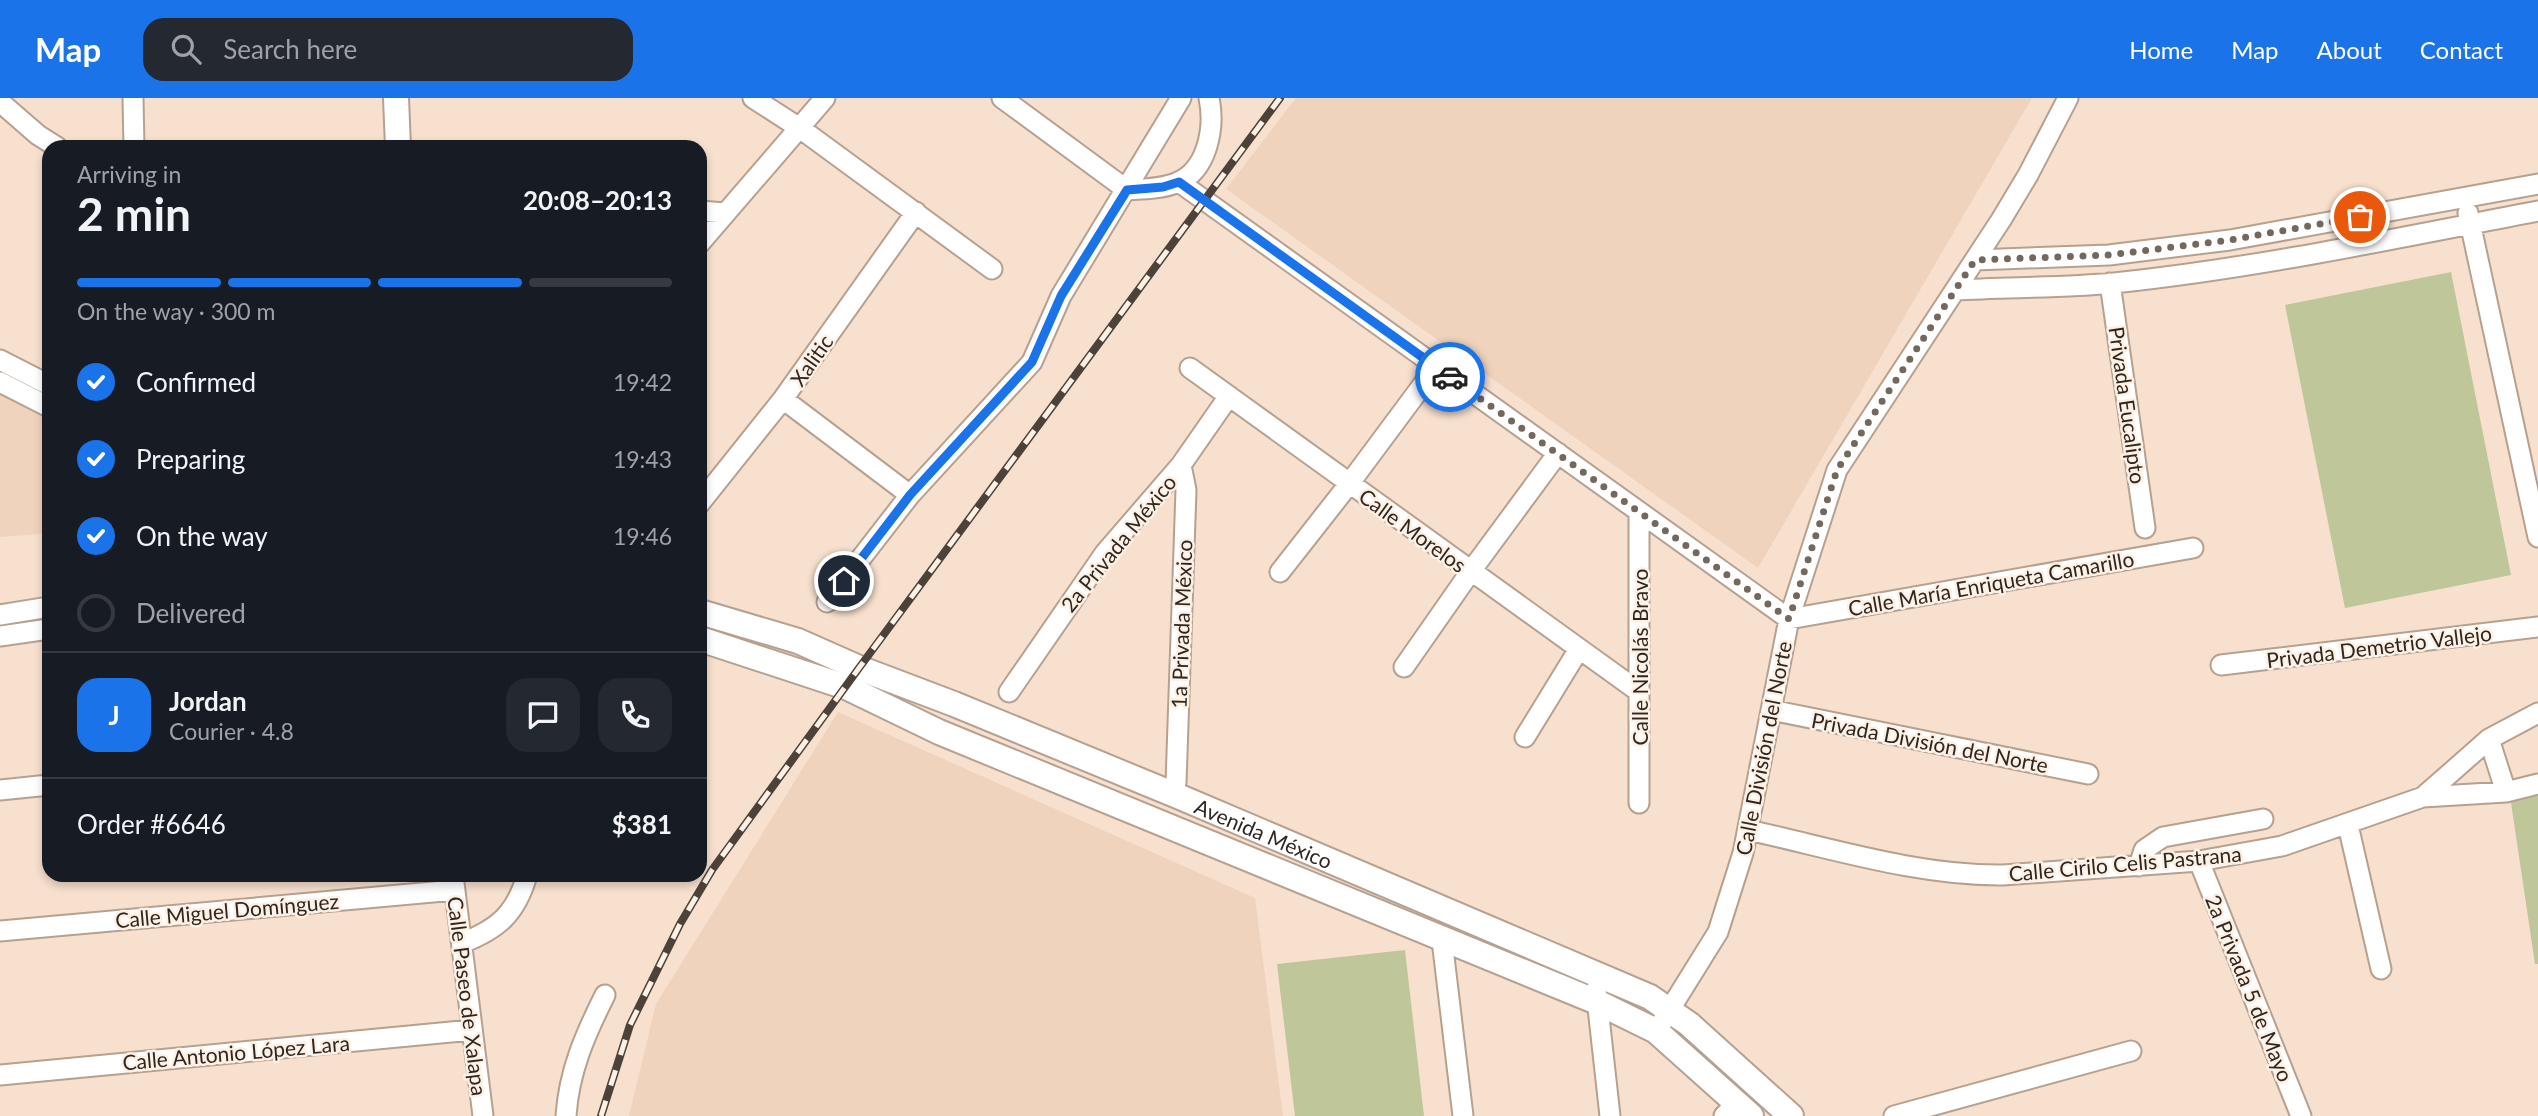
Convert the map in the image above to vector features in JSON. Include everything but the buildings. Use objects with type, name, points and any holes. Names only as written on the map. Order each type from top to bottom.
[{"type":"main road","points":[[396,98],[398,140]]},
{"type":"main road","name":"Avenida México","points":[[707,614],[797,641],[954,704],[1650,997],[1689,1024],[1791,1116]]},
{"type":"main road","name":"Avenida México","points":[[707,641],[846,687],[939,732],[1597,1002],[1656,1031],[1738,1111]]},
{"type":"main road","points":[[939,732],[954,704]]},
{"type":"street","points":[[133,98],[134,140]]},
{"type":"street","points":[[753,98],[801,129],[992,269]]},
{"type":"street","points":[[707,234],[801,129],[825,98]]},
{"type":"street","points":[[1002,98],[1127,190],[1163,187],[1179,182],[1191,173],[1203,157],[1211,132],[1212,113],[1209,98]]},
{"type":"street","points":[[827,602],[910,495],[1032,362],[1061,296],[1181,98]]},
{"type":"street","name":"Calle División del Norte","points":[[1656,1031],[1718,932],[1743,853],[1789,619],[1837,470],[2028,175],[2068,98]]},
{"type":"street","points":[[0,102],[46,140]]},
{"type":"street","points":[[1179,182],[1789,619]]},
{"type":"street","points":[[1975,260],[2109,255],[2162,249],[2256,236],[2538,184]]},
{"type":"street","points":[[2465,198],[2533,488],[2538,537]]},
{"type":"street","points":[[707,211],[725,212]]},
{"type":"street","points":[[1955,290],[2110,283],[2236,267],[2538,211]]},
{"type":"street","name":"Xalitic","points":[[707,494],[783,399],[916,212]]},
{"type":"street","name":"Privada Eucalipto","points":[[2110,283],[2145,527]]},
{"type":"street","points":[[0,360],[42,381]]},
{"type":"street","points":[[1280,572],[1436,367]]},
{"type":"street","name":"Calle Morelos","points":[[1190,368],[1638,691]]},
{"type":"street","points":[[0,382],[42,403]]},
{"type":"street","name":"2a Privada México","points":[[1009,692],[1105,554],[1181,465],[1229,396]]},
{"type":"street","points":[[783,399],[910,495]]},
{"type":"street","points":[[1404,667],[1558,453]]},
{"type":"street","name":"1a Privada México","points":[[1176,783],[1186,490],[1181,465]]},
{"type":"street","name":"Calle Nicolás Bravo","points":[[1639,512],[1639,803]]},
{"type":"street","name":"Calle María Enriqueta Camarillo","points":[[1789,619],[2193,548]]},
{"type":"street","points":[[0,615],[42,608]]},
{"type":"street","name":"Privada Demetrio Vallejo","points":[[2221,665],[2538,627]]},
{"type":"street","points":[[0,636],[42,630]]},
{"type":"street","points":[[1525,737],[1579,649]]},
{"type":"street","name":"Privada División del Norte","points":[[1771,710],[2088,774]]},
{"type":"street","points":[[2423,797],[2489,739],[2538,713]]},
{"type":"street","points":[[2489,739],[2506,792]]},
{"type":"street","name":"Calle Cirilo Celis Pastrana","points":[[1748,830],[1935,871],[1971,875],[2139,866],[2199,861],[2283,846],[2423,797],[2506,792],[2538,784]]},
{"type":"street","points":[[0,790],[42,786]]},
{"type":"street","points":[[2139,866],[2144,850],[2163,837],[2263,819]]},
{"type":"street","points":[[2348,825],[2381,968]]},
{"type":"street","name":"2a Privada 5 de Mayo","points":[[2199,861],[2301,1116]]},
{"type":"street","name":"Calle Paseo de Xalapa","points":[[454,882],[483,1116]]},
{"type":"street","name":"Calle Miguel Domínguez","points":[[0,931],[454,882]]},
{"type":"street","points":[[461,943],[488,932],[501,923],[514,905],[524,882]]},
{"type":"street","points":[[1442,940],[1463,1116]]},
{"type":"street","points":[[1596,975],[1610,1116]]},
{"type":"street","points":[[566,1116],[574,1065],[606,995]]},
{"type":"street","name":"Calle Antonio López Lara","points":[[0,1075],[472,1030]]},
{"type":"street","points":[[1894,1116],[2131,1051]]},
{"type":"shaded area","points":[[1296,98],[2032,98],[1758,568],[1226,189]]},
{"type":"shaded area","points":[[0,389],[42,410],[42,534],[0,537]]},
{"type":"shaded area","points":[[838,712],[1255,898],[1283,1116],[629,1116],[656,1004]]},
{"type":"green space","points":[[2451,272],[2511,575],[2345,608],[2285,305]]},
{"type":"green space","points":[[2538,792],[2538,964],[2535,964],[2510,796]]},
{"type":"green space","points":[[1405,950],[1424,1116],[1295,1116],[1277,964]]},
{"type":"railway","points":[[707,878],[1280,98]]},
{"type":"railway","points":[[601,1116],[630,1025],[680,924],[705,882]]},
{"type":"way so far","points":[[1450,377],[1789,619],[1837,470],[1975,260],[2109,255],[2230,240],[2360,217]]},
{"type":"route","points":[[844,581],[910,495],[1032,362],[1061,296],[1127,190],[1163,187],[1179,182],[1450,377]]}]
